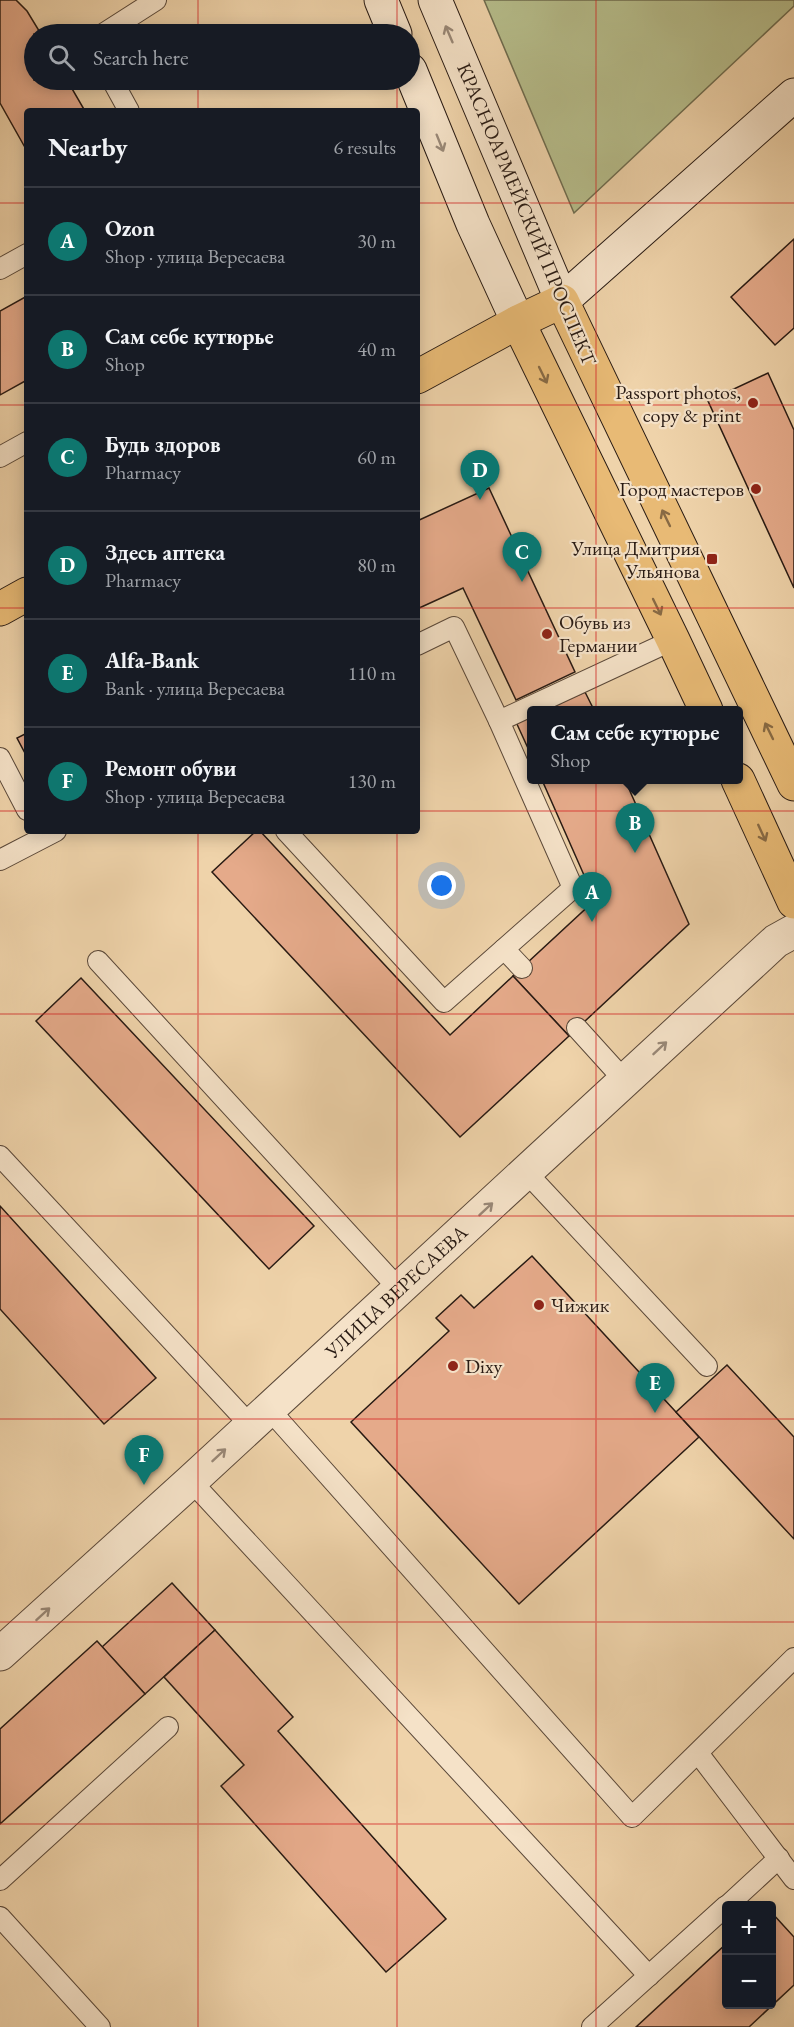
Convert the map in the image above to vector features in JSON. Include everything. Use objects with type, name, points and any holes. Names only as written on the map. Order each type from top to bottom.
[{"type":"main road","points":[[420,375],[518,322],[562,301]]},
{"type":"main road","name":"КРАСНОАРМЕЙСКИЙ ПРОСПЕКТ","points":[[562,301],[794,784]]},
{"type":"main road","points":[[518,322],[704,706]]},
{"type":"main road","points":[[0,609],[24,596]]},
{"type":"main road","points":[[740,784],[794,902]]},
{"type":"street","points":[[381,0],[391,24]]},
{"type":"street","name":"КРАСНОАРМЕЙСКИЙ ПРОСПЕКТ","points":[[435,0],[562,301]]},
{"type":"street","points":[[418,90],[473,224],[518,322]]},
{"type":"street","points":[[562,301],[794,95]]},
{"type":"street","name":"УЛИЦА ВЕРЕСАЕВА","points":[[0,1654],[260,1418],[776,941],[794,931]]},
{"type":"lane","points":[[119,24],[156,0]]},
{"type":"lane","points":[[117,90],[127,108]]},
{"type":"lane","points":[[2,262],[24,255]]},
{"type":"lane","points":[[0,458],[24,444]]},
{"type":"lane","points":[[289,834],[444,1002],[573,888],[499,721],[454,627],[420,644]]},
{"type":"lane","points":[[531,706],[673,640]]},
{"type":"lane","points":[[499,721],[527,708]]},
{"type":"lane","points":[[0,758],[24,804]]},
{"type":"lane","points":[[0,860],[43,834]]},
{"type":"lane","points":[[504,949],[522,968]]},
{"type":"lane","points":[[98,961],[399,1289]]},
{"type":"lane","points":[[577,1028],[625,1081]]},
{"type":"lane","points":[[0,1156],[260,1418],[632,1817],[794,1658]]},
{"type":"lane","points":[[526,1172],[707,1366]]},
{"type":"lane","points":[[191,1481],[649,1976]]},
{"type":"lane","points":[[0,1880],[168,1727]]},
{"type":"lane","points":[[698,1753],[794,1879]]},
{"type":"lane","points":[[732,1901],[778,1858]]},
{"type":"lane","points":[[592,2027],[722,1910]]},
{"type":"lane","points":[[0,1917],[100,2027]]},
{"type":"green space","points":[[484,0],[794,0],[794,6],[574,213]]},
{"type":"building","points":[[0,0],[16,0],[27,11],[35,24],[24,24],[24,90],[73,90],[83,108],[24,108],[24,146],[0,103]]},
{"type":"building","points":[[794,239],[794,328],[775,345],[731,297]]},
{"type":"building","points":[[24,298],[24,382],[0,395],[0,311]]},
{"type":"building","points":[[768,373],[794,430],[794,588],[708,401]]},
{"type":"building","points":[[489,488],[575,672],[516,700],[463,588],[420,608],[420,520]]},
{"type":"building","points":[[585,692],[592,706],[552,706]]},
{"type":"building","points":[[527,717],[527,746],[516,722]]},
{"type":"building","points":[[24,734],[24,751],[17,738]]},
{"type":"building","points":[[544,784],[627,784],[689,924],[569,1036],[513,976],[595,900]]},
{"type":"building","points":[[253,834],[263,834],[450,1035],[513,976],[569,1036],[460,1137],[212,872]]},
{"type":"building","points":[[81,978],[314,1226],[269,1269],[36,1021]]},
{"type":"building","points":[[0,1206],[156,1378],[104,1424],[0,1309]]},
{"type":"building","points":[[532,1256],[699,1437],[519,1604],[351,1422],[449,1331],[436,1318],[461,1295],[474,1308]]},
{"type":"building","points":[[727,1365],[794,1437],[794,1539],[676,1412]]},
{"type":"building","points":[[172,1583],[215,1630],[145,1694],[102,1647]]},
{"type":"building","points":[[215,1630],[293,1717],[278,1731],[446,1919],[386,1972],[221,1786],[244,1765],[164,1677]]},
{"type":"building","points":[[97,1641],[145,1694],[0,1824],[0,1729]]},
{"type":"building","points":[[776,1917],[794,1937],[794,1985],[776,2002]]},
{"type":"building","points":[[722,1948],[722,2009],[768,2009],[749,2027],[636,2027]]},
{"type":"place","name":"Passport photos, copy & print","points":[[753,403]]},
{"type":"place","name":"Город мастеров","points":[[756,489]]},
{"type":"place","name":"Здесь аптека","points":[[480,500]]},
{"type":"place","name":"Улица Дмитрия Ульянова","points":[[712,559]]},
{"type":"place","name":"Будь здоров","points":[[522,582]]},
{"type":"place","name":"Обувь из Германии","points":[[547,634]]},
{"type":"place","name":"Сам себе кутюрье","points":[[635,853]]},
{"type":"place","name":"Ozon","points":[[592,922]]},
{"type":"place","name":"Чижик","points":[[539,1305]]},
{"type":"place","name":"Dixy","points":[[453,1366]]},
{"type":"place","name":"Alfa-Bank","points":[[655,1413]]},
{"type":"place","name":"Ремонт обуви","points":[[144,1485]]}]
